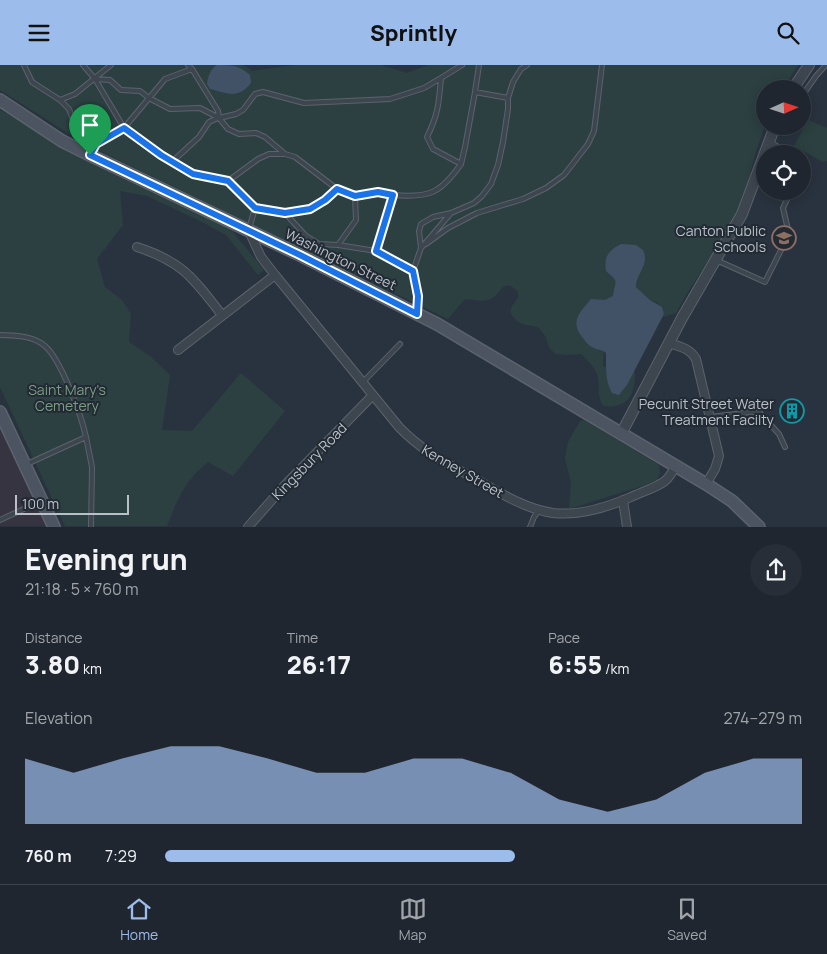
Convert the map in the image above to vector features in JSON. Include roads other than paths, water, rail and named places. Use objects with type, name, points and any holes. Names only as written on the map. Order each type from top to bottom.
[{"type":"main road","name":"Washington Street","points":[[0,100],[62,141],[437,324],[676,465],[732,501],[759,527]]},
{"type":"main road","points":[[0,412],[54,527]]},
{"type":"street","points":[[799,80],[809,65]]},
{"type":"street","points":[[622,433],[669,343],[742,214],[772,135]]},
{"type":"street","name":"Kenney Street","points":[[249,231],[261,257],[372,396],[411,440],[433,457],[491,489],[539,510],[554,513],[573,513],[596,509],[623,500],[664,482],[676,465]]},
{"type":"street","points":[[137,247],[173,261],[187,272],[222,315]]},
{"type":"street","points":[[178,350],[275,275]]},
{"type":"street","points":[[669,343],[688,349],[696,359],[719,457],[716,469],[706,484]]},
{"type":"street","name":"Kingsbury Road","points":[[248,527],[285,485],[372,396]]},
{"type":"street","points":[[623,500],[627,527]]},
{"type":"lane","points":[[24,65],[32,82],[60,100],[69,109],[77,131],[82,137],[96,144]]},
{"type":"lane","points":[[82,65],[95,79],[124,128],[193,174],[228,181],[255,208],[285,213],[310,209],[325,200],[337,189]]},
{"type":"lane","points":[[60,100],[75,94],[111,65]]},
{"type":"lane","points":[[188,65],[218,111],[219,118]]},
{"type":"lane","points":[[173,161],[199,137],[209,122],[243,110],[255,94],[263,92],[304,103],[390,99],[424,88],[462,65]]},
{"type":"lane","points":[[228,181],[258,159],[269,154],[285,154],[295,157],[337,189],[355,196],[378,192],[414,197],[438,189],[448,183],[461,164],[479,65]]},
{"type":"lane","points":[[417,314],[418,296],[413,271],[420,248],[419,231],[421,224],[433,217],[451,213],[474,203],[491,184],[498,165],[503,142],[508,98],[512,82],[521,69],[527,65]]},
{"type":"lane","points":[[420,248],[448,228],[477,213],[523,199],[546,188],[564,175],[588,144],[594,131],[602,65]]},
{"type":"lane","points":[[811,83],[826,65]]},
{"type":"lane","points":[[90,155],[96,144],[124,128],[164,79],[192,69]]},
{"type":"lane","points":[[441,78],[439,108],[435,122],[427,137],[433,149],[461,164]]},
{"type":"lane","points":[[95,79],[110,80],[122,90],[140,91],[170,109],[200,108],[219,118],[228,129],[239,134],[256,133],[265,137],[285,154]]},
{"type":"lane","points":[[475,92],[508,98]]},
{"type":"lane","points":[[769,142],[774,145]]},
{"type":"lane","points":[[376,251],[393,195]]},
{"type":"lane","points":[[338,245],[356,220],[355,196]]},
{"type":"lane","points":[[716,261],[765,282],[790,234],[783,208],[787,200]]},
{"type":"lane","points":[[249,231],[255,208]]},
{"type":"lane","points":[[285,213],[306,236],[319,244],[376,251],[413,271]]},
{"type":"lane","points":[[420,248],[451,213]]},
{"type":"lane","points":[[0,335],[26,337],[44,345],[56,359],[79,412],[86,437],[92,467],[91,527]]},
{"type":"lane","points":[[362,383],[400,344]]},
{"type":"lane","points":[[709,417],[751,412],[760,413],[779,434],[785,447]]},
{"type":"lane","points":[[25,465],[86,437]]},
{"type":"lane","points":[[0,520],[42,500]]},
{"type":"lane","points":[[530,527],[539,510]]},
{"type":"water","points":[[217,65],[242,69],[250,75],[251,83],[242,92],[232,94],[210,89],[207,84],[209,76]]},
{"type":"water","points":[[621,244],[636,245],[643,250],[645,260],[636,287],[650,300],[662,307],[664,314],[627,385],[619,395],[612,393],[608,384],[606,353],[587,343],[579,332],[576,322],[580,313],[591,299],[605,300],[613,296],[616,281],[606,271],[606,258],[613,249]]},
{"type":"place","name":"Canton Public Schools","points":[[784,238]]},
{"type":"place","name":"Pecunit Street Water Treatment Facilty","points":[[792,411]]},
{"type":"park label","name":"Saint Mary's Cemetery","points":[[67,397]]}]
